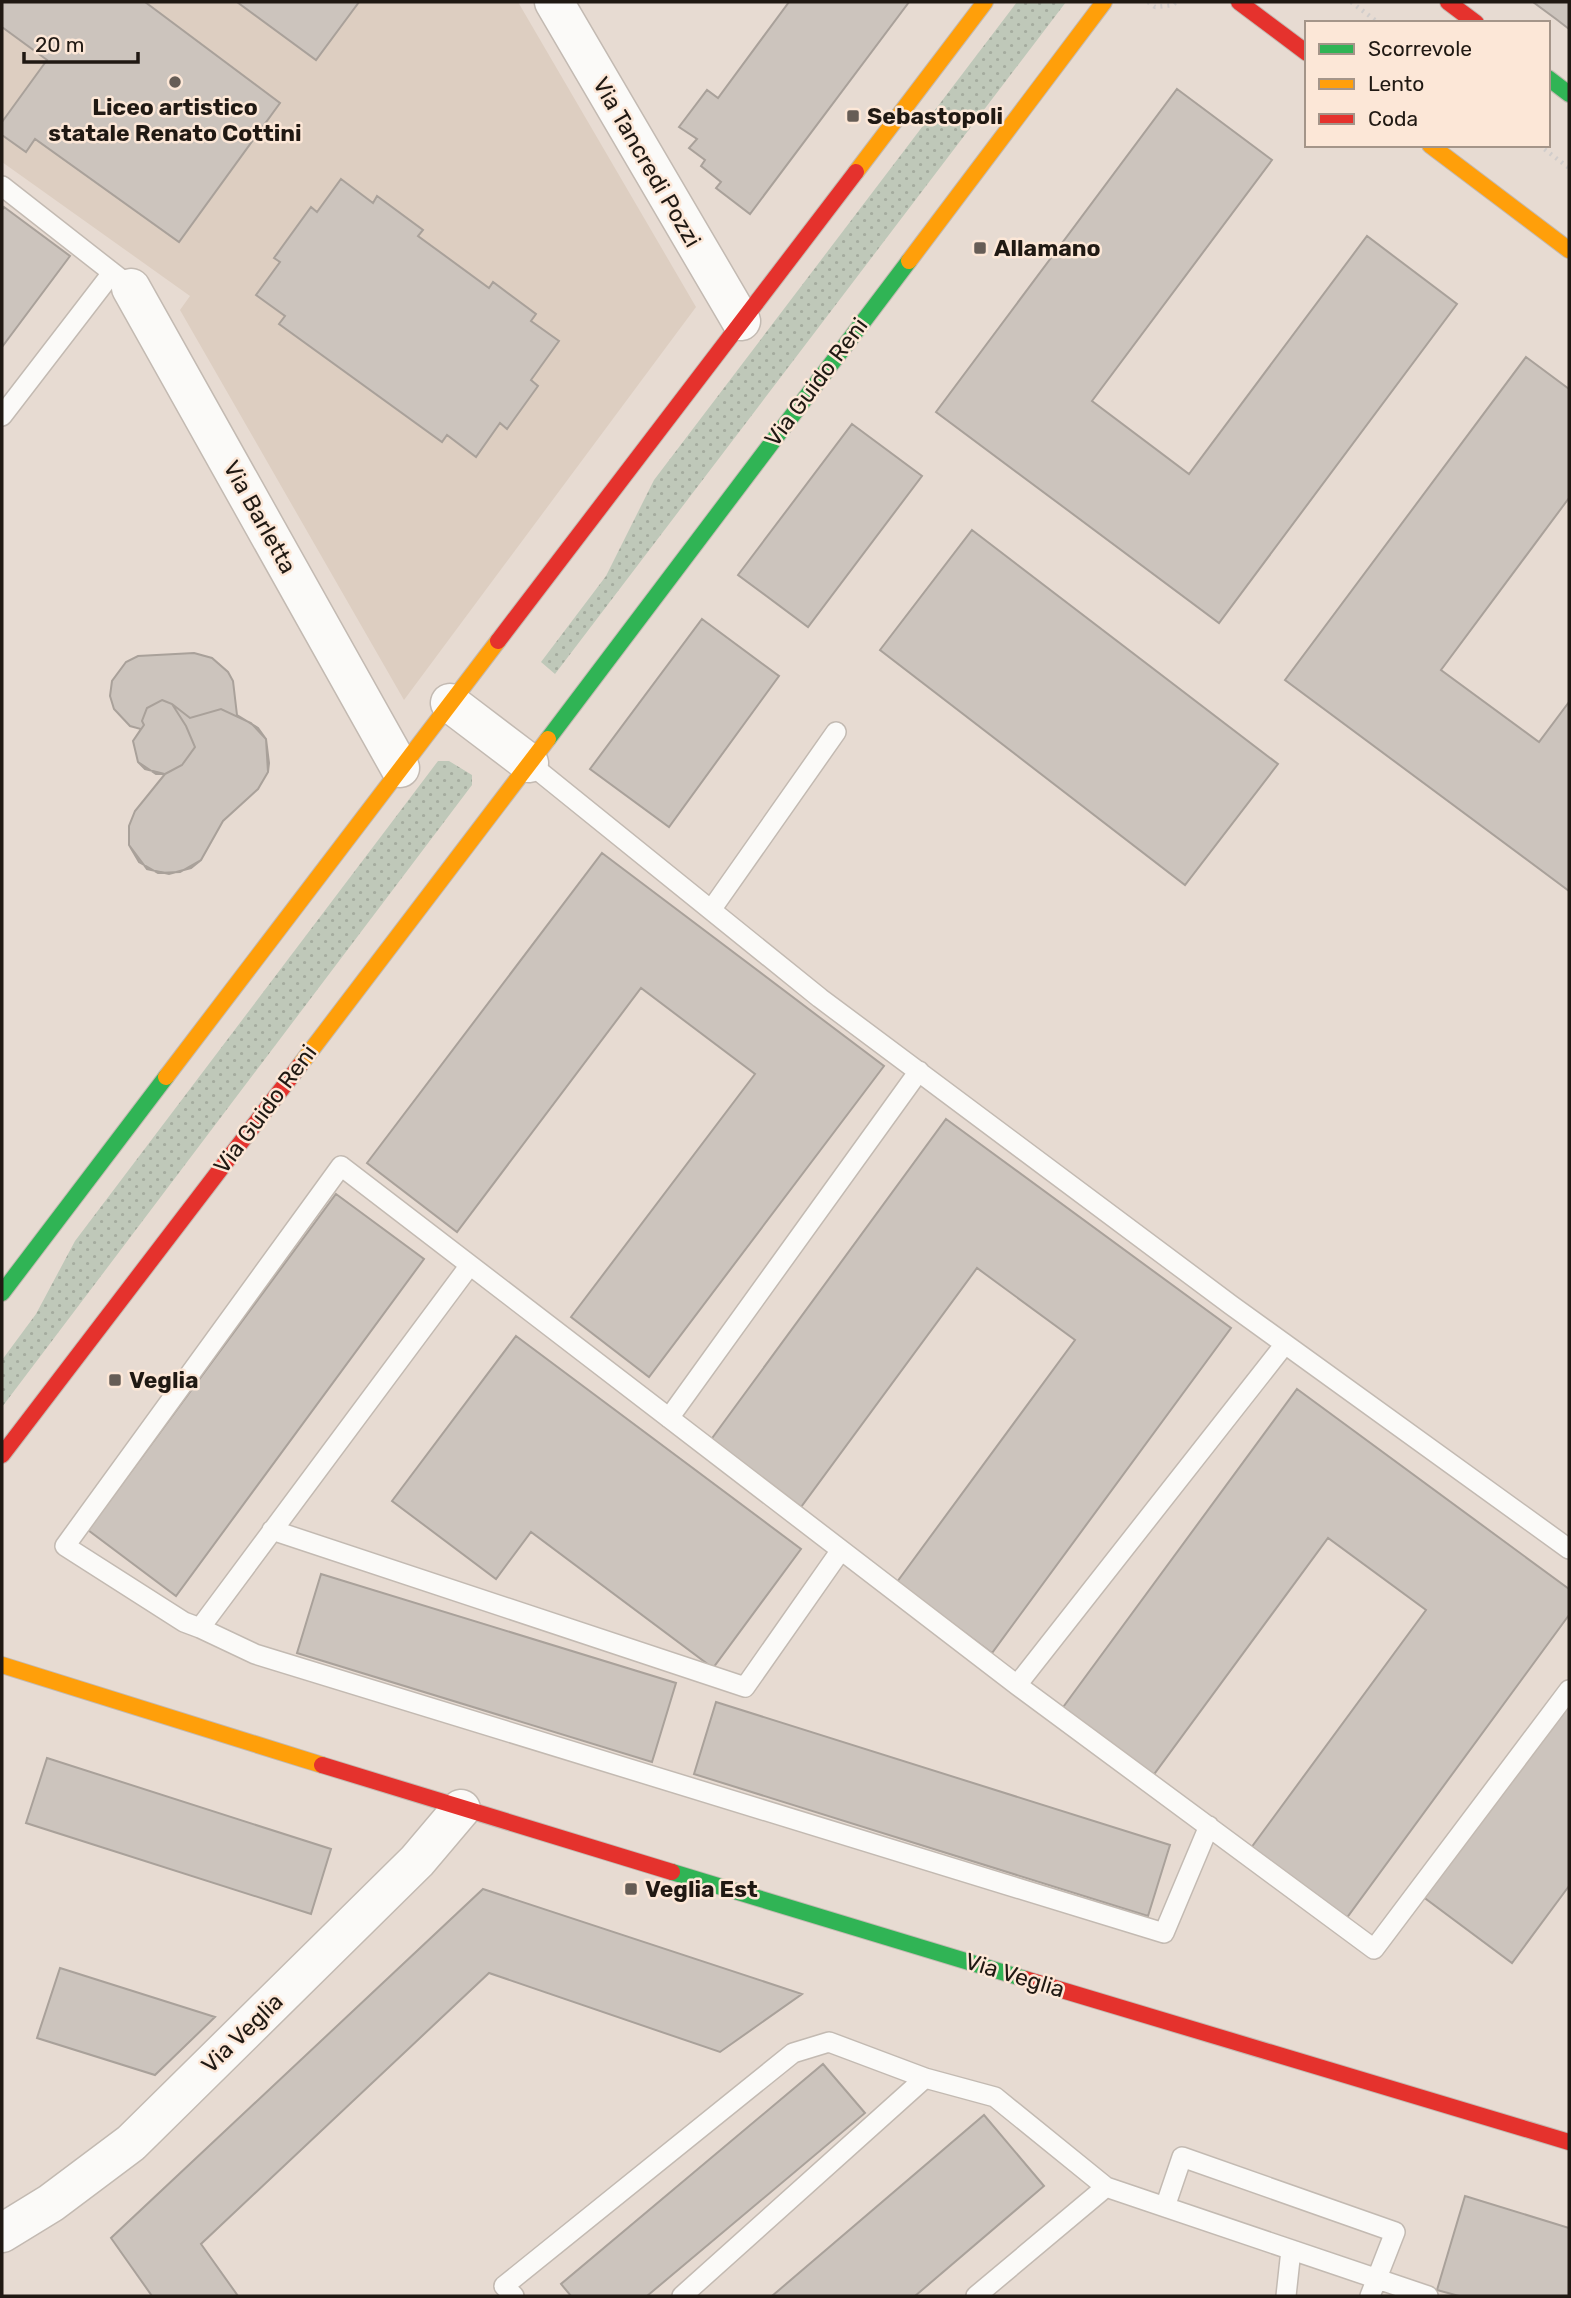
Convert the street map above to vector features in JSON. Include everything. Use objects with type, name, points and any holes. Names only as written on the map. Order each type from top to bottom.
[{"type":"main road","points":[[2,1293],[985,2]]},
{"type":"main road","name":"Via Guido Reni","points":[[2,1455],[1104,2]]},
{"type":"main road","points":[[1239,2],[1305,52]]},
{"type":"main road","points":[[1448,2],[1473,21]]},
{"type":"main road","points":[[1550,80],[1569,94]]},
{"type":"main road","points":[[1433,147],[1569,250]]},
{"type":"main road","name":"Via Veglia","points":[[2,1665],[461,1809],[1569,2142]]},
{"type":"street","name":"Via Tancredi Pozzi","points":[[554,2],[741,321]]},
{"type":"street","name":"Via Barletta","points":[[121,280],[400,768]]},
{"type":"street","points":[[450,703],[529,763]]},
{"type":"street","name":"Via Veglia","points":[[2,2233],[51,2203],[131,2143],[417,1861],[461,1809]]},
{"type":"lane","name":"Via Barletta","points":[[2,186],[121,280]]},
{"type":"lane","points":[[2,416],[121,280]]},
{"type":"lane","points":[[711,910],[836,732]]},
{"type":"lane","points":[[529,763],[820,998],[1285,1344],[1569,1549]]},
{"type":"lane","points":[[669,1418],[919,1071]]},
{"type":"lane","points":[[1209,1826],[1164,1933],[255,1654],[184,1622],[65,1546],[341,1166],[1017,1685],[1209,1826],[1374,1949],[1569,1690]]},
{"type":"lane","points":[[200,1628],[470,1265]]},
{"type":"lane","points":[[1017,1685],[1285,1344]]},
{"type":"lane","points":[[272,1530],[745,1687],[841,1550]]},
{"type":"lane","points":[[513,2296],[504,2286],[793,2053],[829,2042],[925,2078],[995,2098],[1106,2187],[1291,2250],[1374,2288],[1428,2296]]},
{"type":"lane","points":[[692,2293],[925,2078]]},
{"type":"lane","points":[[1165,2207],[1182,2157],[1395,2232],[1374,2288]]},
{"type":"lane","points":[[976,2296],[1106,2187]]},
{"type":"lane","points":[[1286,2296],[1291,2250]]},
{"type":"path","points":[[1148,2],[1155,7],[1173,5],[1176,2]]},
{"type":"path","points":[[1351,2],[1376,21]]},
{"type":"path","points":[[1542,147],[1569,168]]},
{"type":"shaded area","points":[[2,2],[518,2],[696,307],[404,700],[180,310],[190,296],[2,162]]},
{"type":"green space","points":[[1017,2],[1066,2],[555,674],[541,662],[606,576],[654,480]]},
{"type":"green space","points":[[438,761],[449,761],[472,775],[472,785],[2,1407],[2,1360],[36,1314],[75,1241]]},
{"type":"building","points":[[2,2],[145,2],[280,103],[179,242],[35,139],[26,152],[2,135],[2,122],[47,60],[2,27]]},
{"type":"building","points":[[237,2],[359,2],[316,60]]},
{"type":"building","points":[[789,2],[909,2],[750,214],[716,188],[721,182],[701,166],[705,160],[689,148],[697,139],[679,127],[707,90],[718,98]]},
{"type":"building","points":[[1533,2],[1569,2],[1569,29],[1556,19]]},
{"type":"building","points":[[1177,89],[1272,160],[1092,401],[1189,474],[1367,236],[1457,304],[1219,623],[936,412]]},
{"type":"building","points":[[341,179],[373,203],[377,196],[423,230],[418,236],[489,288],[493,282],[536,314],[531,321],[559,341],[531,380],[538,386],[507,429],[500,423],[476,457],[447,435],[442,442],[279,324],[285,316],[256,295],[280,262],[274,258],[311,207],[317,212]]},
{"type":"building","points":[[4,207],[70,256],[2,347],[2,210]]},
{"type":"building","points":[[1526,357],[1569,389],[1569,498],[1441,670],[1539,742],[1569,702],[1569,891],[1285,680]]},
{"type":"building","points":[[852,424],[922,476],[808,627],[738,575]]},
{"type":"building","points":[[972,530],[1278,764],[1185,885],[880,650]]},
{"type":"building","points":[[702,619],[779,676],[669,827],[590,769]]},
{"type":"building","points":[[194,653],[212,658],[228,672],[233,681],[237,715],[258,728],[266,739],[268,772],[258,789],[223,821],[201,860],[180,872],[158,873],[139,862],[129,845],[129,826],[135,811],[165,774],[145,769],[138,762],[133,741],[141,729],[130,726],[114,709],[110,696],[112,681],[126,662],[138,656]]},
{"type":"building","points":[[162,700],[172,704],[195,747],[182,765],[165,774],[156,774],[138,762],[133,741],[144,725],[142,721],[147,708]]},
{"type":"building","points":[[172,704],[190,718],[221,709],[251,723],[266,739],[269,763],[268,772],[258,789],[223,821],[201,860],[191,868],[169,874],[147,869],[129,845],[129,826],[135,811],[165,774],[182,765],[195,747]]},
{"type":"building","points":[[602,853],[884,1066],[649,1377],[571,1317],[755,1074],[641,988],[457,1232],[367,1163]]},
{"type":"building","points":[[946,1119],[1231,1328],[992,1653],[897,1582],[1075,1340],[977,1268],[801,1507],[710,1441]]},
{"type":"building","points":[[336,1194],[424,1259],[176,1596],[88,1530]]},
{"type":"building","points":[[516,1336],[801,1549],[713,1668],[531,1532],[496,1579],[392,1501]]},
{"type":"building","points":[[1297,1389],[1569,1589],[1569,1615],[1343,1923],[1248,1852],[1426,1610],[1328,1538],[1152,1777],[1061,1710]]},
{"type":"building","points":[[321,1574],[676,1683],[652,1762],[297,1653]]},
{"type":"building","points":[[1569,1697],[1569,1886],[1512,1963],[1422,1896]]},
{"type":"building","points":[[716,1702],[1170,1845],[1148,1916],[694,1774]]},
{"type":"building","points":[[47,1758],[331,1849],[311,1914],[26,1823]]},
{"type":"building","points":[[483,1889],[802,1994],[720,2052],[489,1973],[201,2244],[238,2296],[152,2296],[111,2238]]},
{"type":"building","points":[[60,1968],[215,2017],[155,2075],[37,2038]]},
{"type":"building","points":[[823,2064],[865,2113],[647,2296],[571,2296],[561,2284]]},
{"type":"building","points":[[984,2115],[1044,2186],[915,2296],[772,2296]]},
{"type":"building","points":[[1465,2196],[1569,2228],[1569,2296],[1459,2296],[1437,2290]]},
{"type":"traffic: fast","points":[[1550,80],[1569,94]]},
{"type":"traffic: fast","points":[[548,739],[909,261]]},
{"type":"traffic: fast","points":[[2,1293],[166,1077]]},
{"type":"traffic: fast","points":[[672,1872],[1025,1979]]},
{"type":"traffic: slow","points":[[856,172],[985,2]]},
{"type":"traffic: slow","points":[[909,261],[1104,2]]},
{"type":"traffic: slow","points":[[1433,147],[1569,250]]},
{"type":"traffic: slow","points":[[166,1077],[498,641]]},
{"type":"traffic: slow","points":[[300,1065],[548,739]]},
{"type":"traffic: slow","points":[[2,1665],[322,1765]]},
{"type":"traffic: jam","points":[[1239,2],[1305,52]]},
{"type":"traffic: jam","points":[[1448,2],[1473,21]]},
{"type":"traffic: jam","points":[[498,641],[856,172]]},
{"type":"traffic: jam","points":[[2,1455],[300,1065]]},
{"type":"traffic: jam","points":[[322,1765],[672,1872]]},
{"type":"traffic: jam","points":[[1025,1979],[1569,2142]]},
{"type":"place","name":"Liceo artistico statale Renato Cottini","points":[[175,82]]},
{"type":"place","name":"Sebastopoli","points":[[853,116]]},
{"type":"place","name":"Allamano","points":[[980,248]]},
{"type":"place","name":"Veglia","points":[[115,1380]]},
{"type":"place","name":"Veglia Est","points":[[631,1889]]}]
